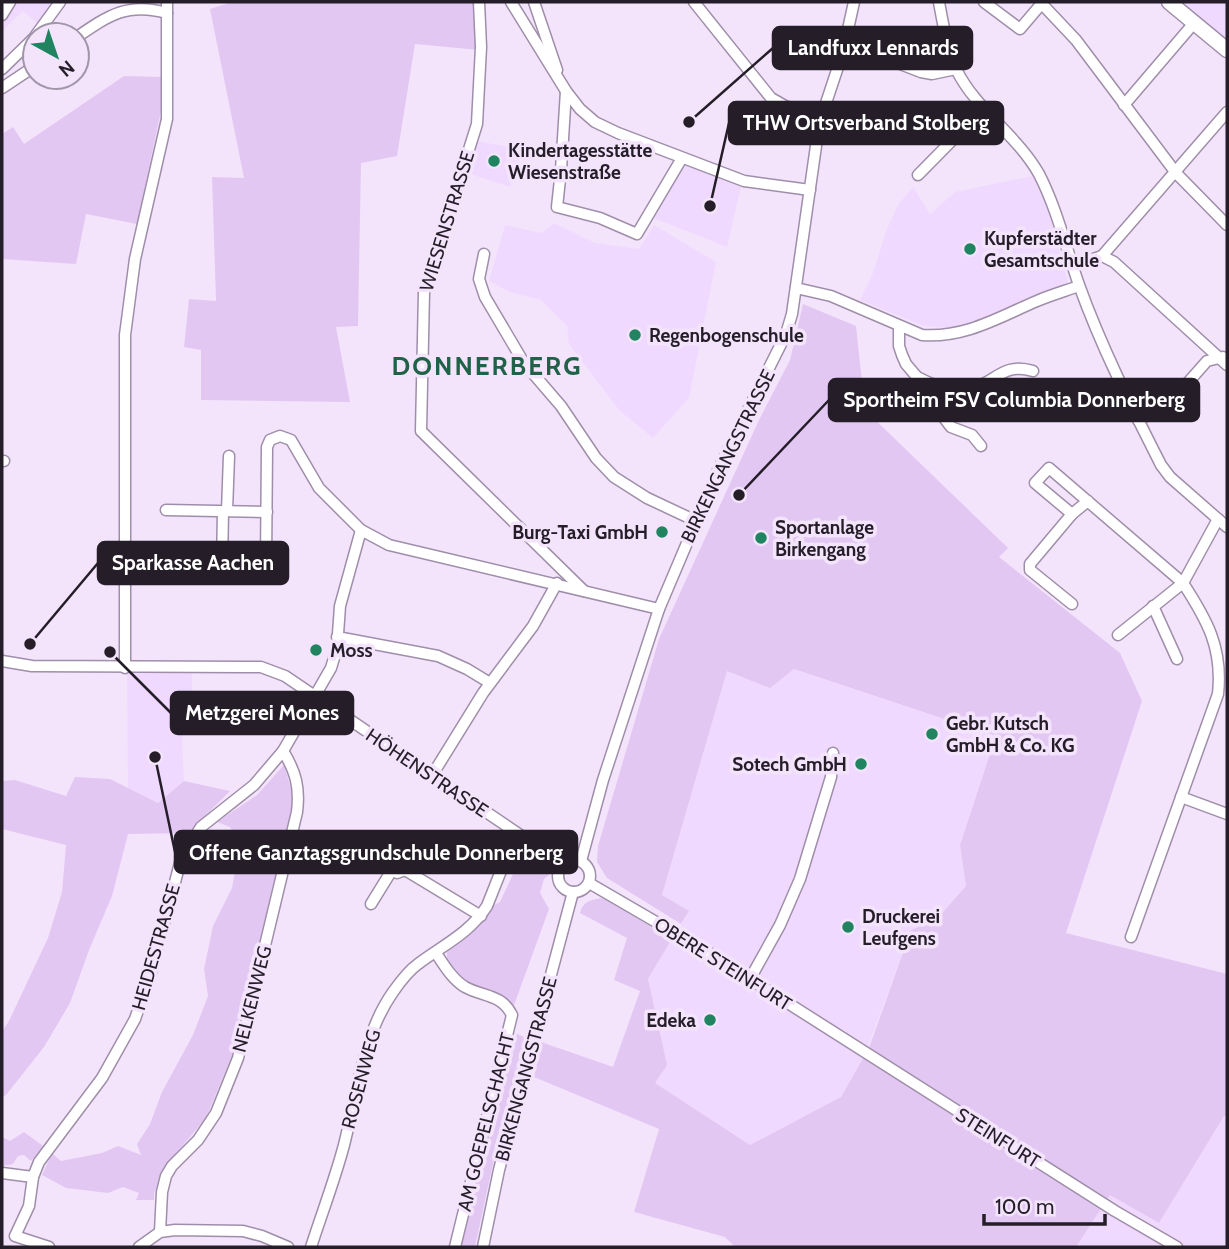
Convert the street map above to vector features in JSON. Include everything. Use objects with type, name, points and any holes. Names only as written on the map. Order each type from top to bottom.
[{"type":"main road","points":[[1169,2],[1227,50]]},
{"type":"street","points":[[2,15],[10,2]]},
{"type":"street","points":[[47,21],[60,2]]},
{"type":"street","name":"WIESENSTRASSE","points":[[479,2],[481,47],[477,124],[425,292],[421,431],[584,591]]},
{"type":"street","points":[[511,2],[564,87],[580,109],[595,122],[744,181],[810,190]]},
{"type":"street","points":[[534,2],[564,87],[557,207],[600,218],[637,234],[682,158]]},
{"type":"street","points":[[694,2],[771,98],[785,106],[821,118]]},
{"type":"street","name":"BIRKENGANGSTRASSE","points":[[581,861],[603,780],[659,609],[740,423],[778,355],[792,314],[821,118],[846,43],[854,2]]},
{"type":"street","points":[[939,2],[956,69],[984,108],[1038,172],[1053,206],[1079,286],[1138,420],[1161,465],[1170,477],[1227,527]]},
{"type":"street","points":[[984,2],[1020,29],[1043,3],[1076,40],[1176,173],[1227,225]]},
{"type":"street","points":[[91,28],[117,12],[167,7],[167,119],[135,259],[125,335],[125,668]]},
{"type":"street","points":[[1124,105],[1194,23]]},
{"type":"street","points":[[846,43],[921,72],[932,74],[956,69]]},
{"type":"street","points":[[2,69],[21,51]]},
{"type":"street","points":[[2,88],[21,75]]},
{"type":"street","points":[[918,175],[984,108]]},
{"type":"street","points":[[1073,266],[1102,256],[1227,113]]},
{"type":"street","points":[[484,254],[479,279],[485,297],[524,363],[561,407],[596,458],[614,477],[647,498],[696,521]]},
{"type":"street","points":[[1102,256],[1114,262],[1225,359]]},
{"type":"street","points":[[796,289],[831,296],[922,335],[939,336],[973,330],[1039,300],[1079,286]]},
{"type":"street","points":[[899,326],[902,355],[925,393],[951,427],[972,435],[981,446]]},
{"type":"street","points":[[1138,420],[1172,402],[1207,361],[1225,359]]},
{"type":"street","points":[[917,377],[961,390],[972,388],[1010,369],[1020,367],[1033,371]]},
{"type":"street","points":[[266,564],[267,447],[274,437],[286,437],[295,447],[319,488],[361,530],[389,545],[659,609]]},
{"type":"street","points":[[222,565],[229,456]]},
{"type":"street","points":[[1072,514],[1035,483],[1049,468],[1183,583],[1201,611],[1220,664],[1220,678],[1213,710],[1131,937]]},
{"type":"street","points":[[1072,604],[1030,570],[1030,564],[1072,514],[1088,500]]},
{"type":"street","points":[[166,510],[267,512]]},
{"type":"street","points":[[1118,635],[1183,583],[1218,519]]},
{"type":"street","name":"HEIDESTRASSE","points":[[13,1242],[25,1217],[32,1195],[33,1177],[39,1162],[102,1078],[135,1019],[152,970],[180,863],[190,844],[201,827],[254,785],[283,751],[334,659],[340,606],[361,530]]},
{"type":"street","points":[[431,777],[490,683],[533,626],[558,583]]},
{"type":"street","points":[[1153,607],[1177,659]]},
{"type":"street","points":[[337,637],[438,656],[490,683]]},
{"type":"street","name":"HÖHENSTRASSE","points":[[2,661],[32,666],[261,667],[285,676],[563,864]]},
{"type":"street","name":"NELKENWEG","points":[[160,1232],[162,1192],[166,1175],[198,1140],[216,1113],[238,1058],[297,812],[299,790],[295,773],[283,751]]},
{"type":"street","points":[[750,979],[780,925],[800,879],[831,777],[833,753]]},
{"type":"street","points":[[1181,797],[1227,814]]},
{"type":"street","name":"ROSENWEG","points":[[311,1247],[344,1147],[366,1054],[379,1014],[416,965],[464,934],[481,916],[516,833]]},
{"type":"street","points":[[371,904],[391,870],[389,861],[395,858],[403,862],[405,870],[481,916]]},
{"type":"street","points":[[571,860],[581,861],[589,869],[589,883],[582,890],[567,891],[559,882],[558,875],[563,864],[571,860]]},
{"type":"street","name":"OBERE STEINFURT","points":[[589,883],[750,979],[855,1048]]},
{"type":"street","name":"BIRKENGANGSTRASSE","points":[[482,1247],[499,1170],[573,892]]},
{"type":"street","name":"AM GOEPELSCHACHT","points":[[436,953],[457,981],[465,987],[502,1001],[512,1015],[455,1247]]},
{"type":"street","name":"STEINFURT","points":[[855,1048],[1115,1212],[1177,1247]]},
{"type":"street","points":[[2,1173],[33,1177]]},
{"type":"street","points":[[139,1247],[160,1232],[175,1230],[243,1231],[283,1246]]},
{"type":"street","points":[[13,1242],[49,1247]]},
{"type":"shaded area","points":[[2,2],[66,2],[52,21],[35,21],[23,11],[2,31]]},
{"type":"shaded area","points":[[232,2],[477,2],[479,50],[415,44],[397,156],[361,163],[358,326],[336,327],[350,402],[201,400],[201,350],[184,347],[189,299],[216,301],[212,177],[244,178],[210,9]]},
{"type":"shaded area","points":[[1176,2],[1227,2],[1227,44]]},
{"type":"shaded area","points":[[124,76],[163,77],[162,106],[137,224],[86,214],[76,264],[2,259],[2,134],[13,127],[24,144]]},
{"type":"shaded area","name":"Kindertagesstätte Wiesenstraße","points":[[476,141],[522,149],[510,187],[467,173]]},
{"type":"shaded area","points":[[684,165],[741,187],[727,247],[653,218]]},
{"type":"shaded area","name":"Kupferstädter Gesamtschule","points":[[1033,176],[1048,209],[1067,285],[970,324],[949,328],[923,326],[860,300],[898,205],[913,187],[930,214],[955,192]]},
{"type":"shaded area","name":"Regenbogenschule","points":[[554,223],[595,243],[639,249],[654,225],[716,262],[689,398],[653,438],[619,410],[569,344],[567,326],[541,300],[510,292],[489,281],[505,225],[542,233]]},
{"type":"shaded area","points":[[803,304],[856,326],[865,410],[1008,548],[999,557],[1120,653],[1142,701],[1066,933],[1227,974],[1227,1117],[1224,1116],[1159,1223],[1110,1195],[1076,1247],[735,1247],[725,1237],[634,1212],[659,1129],[534,1077],[541,1042],[613,1067],[640,991],[614,980],[627,938],[580,913],[585,904],[602,898],[672,939],[648,979],[667,1065],[655,1083],[750,1145],[841,1097],[869,1048],[911,930],[936,920],[966,886],[960,845],[996,736],[794,669],[770,688],[727,671],[662,895],[689,911],[681,924],[607,878],[597,862],[598,846],[659,639],[759,420],[790,360]]},
{"type":"shaded area","points":[[794,669],[997,736],[960,845],[966,886],[936,920],[911,930],[862,1063],[841,1097],[750,1145],[655,1083],[648,979],[689,912],[662,895],[727,670],[770,687]]},
{"type":"shaded area","points":[[127,671],[192,672],[192,718],[182,733],[184,781],[158,803],[128,788]]},
{"type":"shaded area","points":[[284,765],[294,798],[232,1055],[206,1118],[167,1164],[154,1193],[154,1200],[136,1200],[139,1193],[123,1187],[108,1193],[66,1188],[42,1175],[52,1153],[61,1161],[102,1153],[118,1146],[141,1155],[137,1144],[150,1124],[162,1092],[193,1035],[208,996],[204,969],[213,926],[232,888],[240,844],[230,827],[217,822],[257,795]]},
{"type":"shaded area","points":[[75,777],[110,779],[158,803],[184,781],[230,791],[188,833],[128,834],[112,896],[70,1003],[44,1047],[2,1097],[2,1032],[48,938],[62,892],[66,845],[2,829],[2,781],[15,780],[66,796]]},
{"type":"shaded area","points":[[518,847],[547,865],[549,875],[544,879],[540,893],[549,909],[513,1008],[465,984],[444,961],[447,952],[472,933],[491,907],[500,902],[513,874],[508,867]]},
{"type":"shaded area","points":[[517,1034],[527,1038],[492,1168],[475,1247],[461,1247]]},
{"type":"shaded area","points":[[1224,1116],[1227,1117],[1227,1247],[1076,1247],[1110,1195],[1159,1222]]},
{"type":"shaded area","points":[[24,1132],[43,1146],[31,1161],[24,1155],[18,1156],[13,1164],[2,1166],[2,1137],[10,1141]]},
{"type":"place","name":"Landfuxx Lennards","points":[[689,122]]},
{"type":"place","name":"Kindertagesstätte Wiesenstraße","points":[[494,161]]},
{"type":"place","name":"THW Ortsverband Stolberg","points":[[710,206]]},
{"type":"place","name":"Kupferstädter Gesamtschule","points":[[970,249]]},
{"type":"place","name":"Regenbogenschule","points":[[635,335]]},
{"type":"place","name":"Sportheim FSV Columbia Donnerberg","points":[[739,495]]},
{"type":"place","name":"Burg-Taxi GmbH","points":[[662,532]]},
{"type":"place","name":"Sportanlage Birkengang","points":[[761,538]]},
{"type":"place","name":"Sparkasse Aachen","points":[[30,644]]},
{"type":"place","name":"Moss","points":[[316,650]]},
{"type":"place","name":"Metzgerei Mones","points":[[110,652]]},
{"type":"place","name":"Gebr. Kutsch GmbH & Co. KG","points":[[932,734]]},
{"type":"place","name":"Offene Ganztagsgrundschule Donnerberg","points":[[155,757]]},
{"type":"place","name":"Sotech GmbH","points":[[861,764]]},
{"type":"place","name":"Druckerei Leufgens","points":[[848,927]]},
{"type":"place","name":"Edeka","points":[[710,1020]]},
{"type":"district","name":"DONNERBERG","points":[[487,366]]}]
